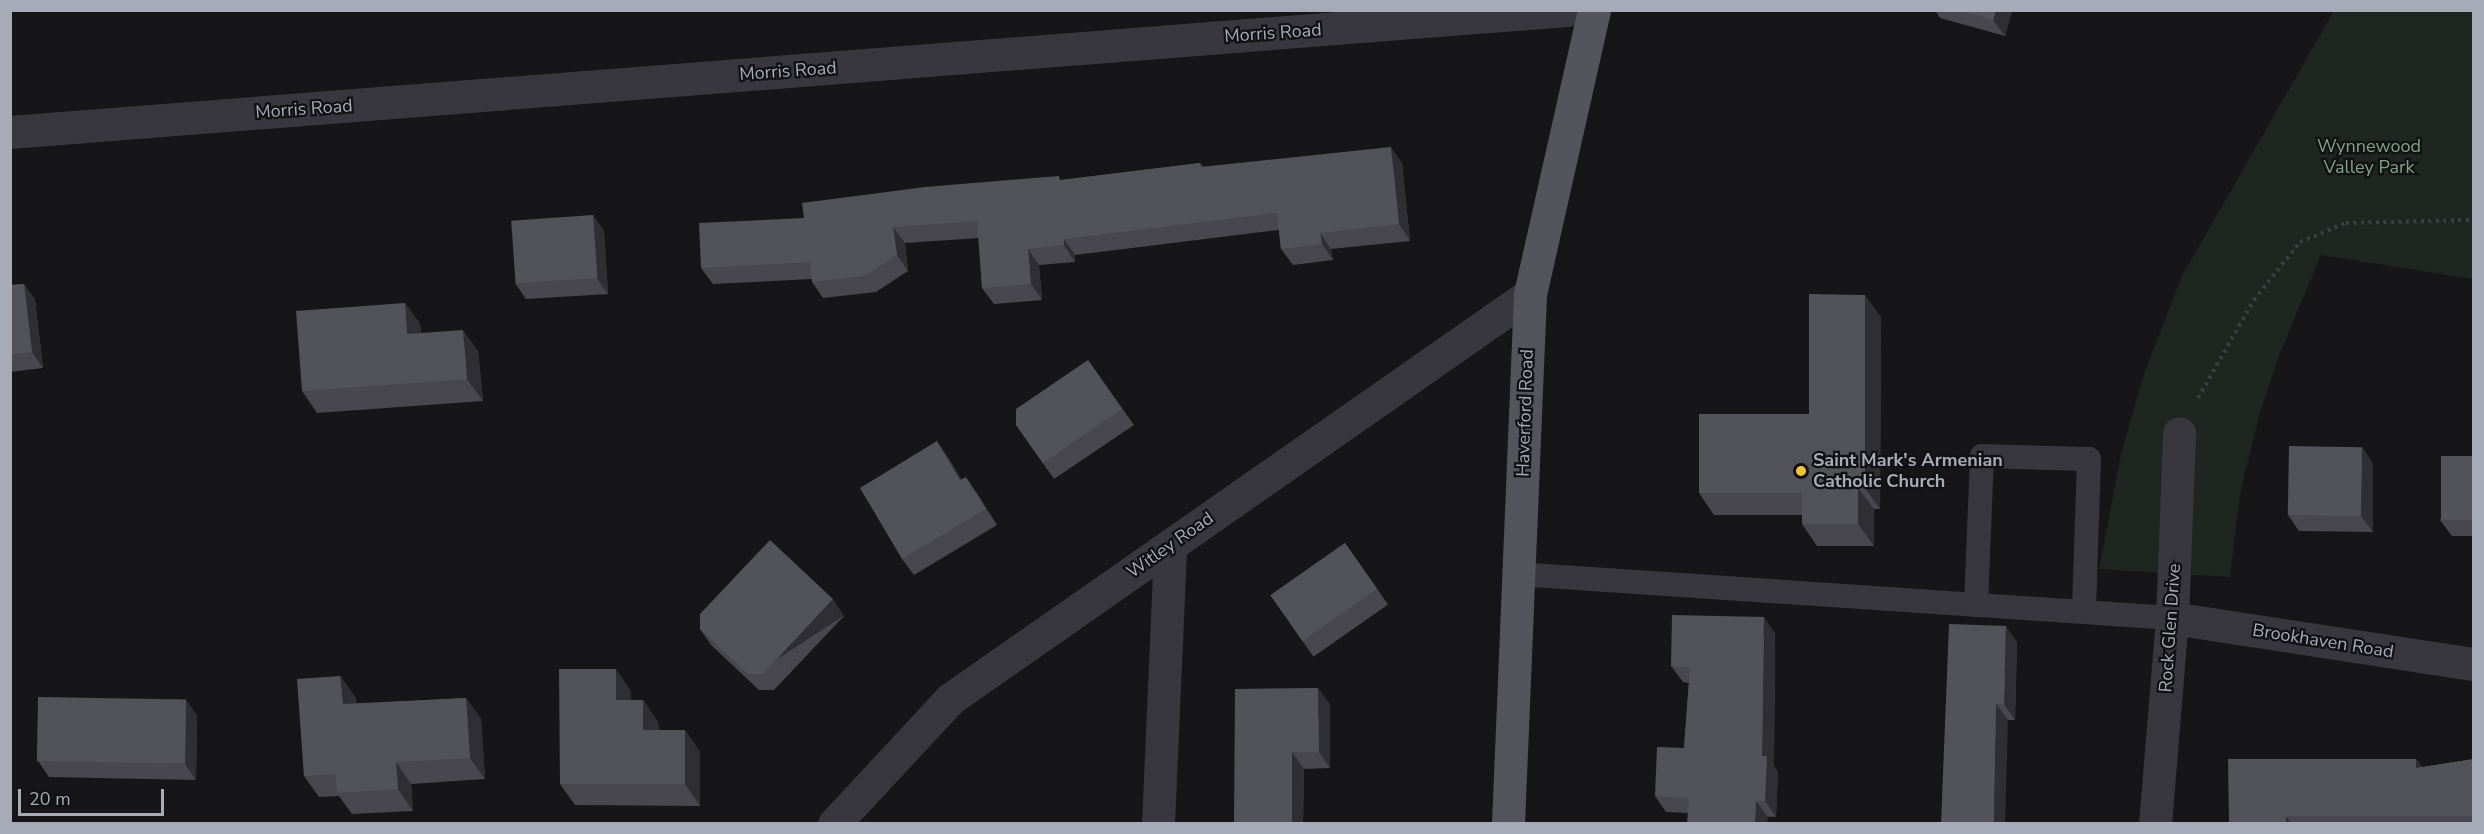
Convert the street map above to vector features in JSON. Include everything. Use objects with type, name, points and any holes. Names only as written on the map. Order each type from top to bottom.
[{"type":"main road","name":"Haverford Road","points":[[1508,824],[1530,294],[1594,10]]},
{"type":"street","name":"Morris Road","points":[[10,132],[1566,10]]},
{"type":"street","name":"Witley Road","points":[[834,824],[950,699],[1530,294]]},
{"type":"street","name":"Rock Glen Drive","points":[[2155,824],[2172,618],[2179,433]]},
{"type":"street","points":[[1158,824],[1170,545]]},
{"type":"street","name":"Brookhaven Road","points":[[2172,618],[2474,664]]},
{"type":"lane","points":[[1976,605],[1982,456],[2089,459],[2084,612]]},
{"type":"lane","points":[[1518,574],[2172,618]]},
{"type":"path","points":[[2179,433],[2254,300],[2300,242],[2346,223],[2474,220]]},
{"type":"green space","name":"Wynnewood Valley Park","points":[[2334,11],[2473,11],[2473,279],[2321,255],[2280,353],[2259,416],[2240,494],[2230,577],[2099,569],[2121,454],[2145,371],[2182,276]]},
{"type":"building","points":[[1960,10],[1996,10],[1993,20]]},
{"type":"building","points":[[1391,147],[1399,224],[1320,233],[1322,244],[1281,249],[1277,213],[1064,239],[1064,245],[1028,249],[1031,284],[982,288],[977,221],[893,227],[897,255],[865,276],[812,282],[810,262],[701,268],[699,223],[804,218],[802,203],[925,187],[1059,176],[1060,180],[1200,163],[1200,167]]},
{"type":"building","points":[[593,215],[597,278],[516,284],[511,221]]},
{"type":"building","points":[[24,284],[32,352],[10,355],[10,285]]},
{"type":"building","points":[[1809,294],[1865,295],[1865,488],[1858,488],[1858,524],[1802,524],[1802,493],[1699,493],[1699,414],[1809,414]]},
{"type":"building","points":[[405,303],[407,334],[463,330],[467,379],[302,391],[296,311]]},
{"type":"building","points":[[1088,360],[1122,409],[1043,463],[1016,425],[1016,409]]},
{"type":"building","points":[[937,441],[960,480],[966,477],[986,509],[902,559],[860,488]]},
{"type":"building","points":[[2289,446],[2362,447],[2361,516],[2288,515]]},
{"type":"building","points":[[2441,456],[2474,456],[2474,520],[2441,520]]},
{"type":"building","points":[[770,540],[833,599],[763,674],[748,674],[700,629],[700,614]]},
{"type":"building","points":[[1345,543],[1377,589],[1303,641],[1270,595]]},
{"type":"building","points":[[1672,615],[1764,617],[1762,756],[1767,756],[1765,801],[1756,801],[1755,824],[1687,824],[1689,798],[1655,796],[1657,747],[1684,748],[1690,667],[1671,666]]},
{"type":"building","points":[[1949,624],[2006,626],[2004,704],[1996,704],[1994,824],[1941,824]]},
{"type":"building","points":[[559,669],[616,669],[616,700],[643,700],[643,730],[685,730],[685,784],[560,784]]},
{"type":"building","points":[[340,676],[343,704],[466,698],[470,758],[396,762],[398,789],[337,793],[335,774],[304,776],[297,679]]},
{"type":"building","points":[[1318,688],[1319,752],[1292,752],[1292,824],[1234,824],[1235,689]]},
{"type":"building","points":[[38,697],[186,700],[185,764],[37,761]]},
{"type":"building","points":[[2228,759],[2416,759],[2416,768],[2474,759],[2474,816],[2286,816],[2286,824],[2229,824]]},
{"type":"place","name":"Saint Mark's Armenian Catholic Church","points":[[1801,471]]}]
